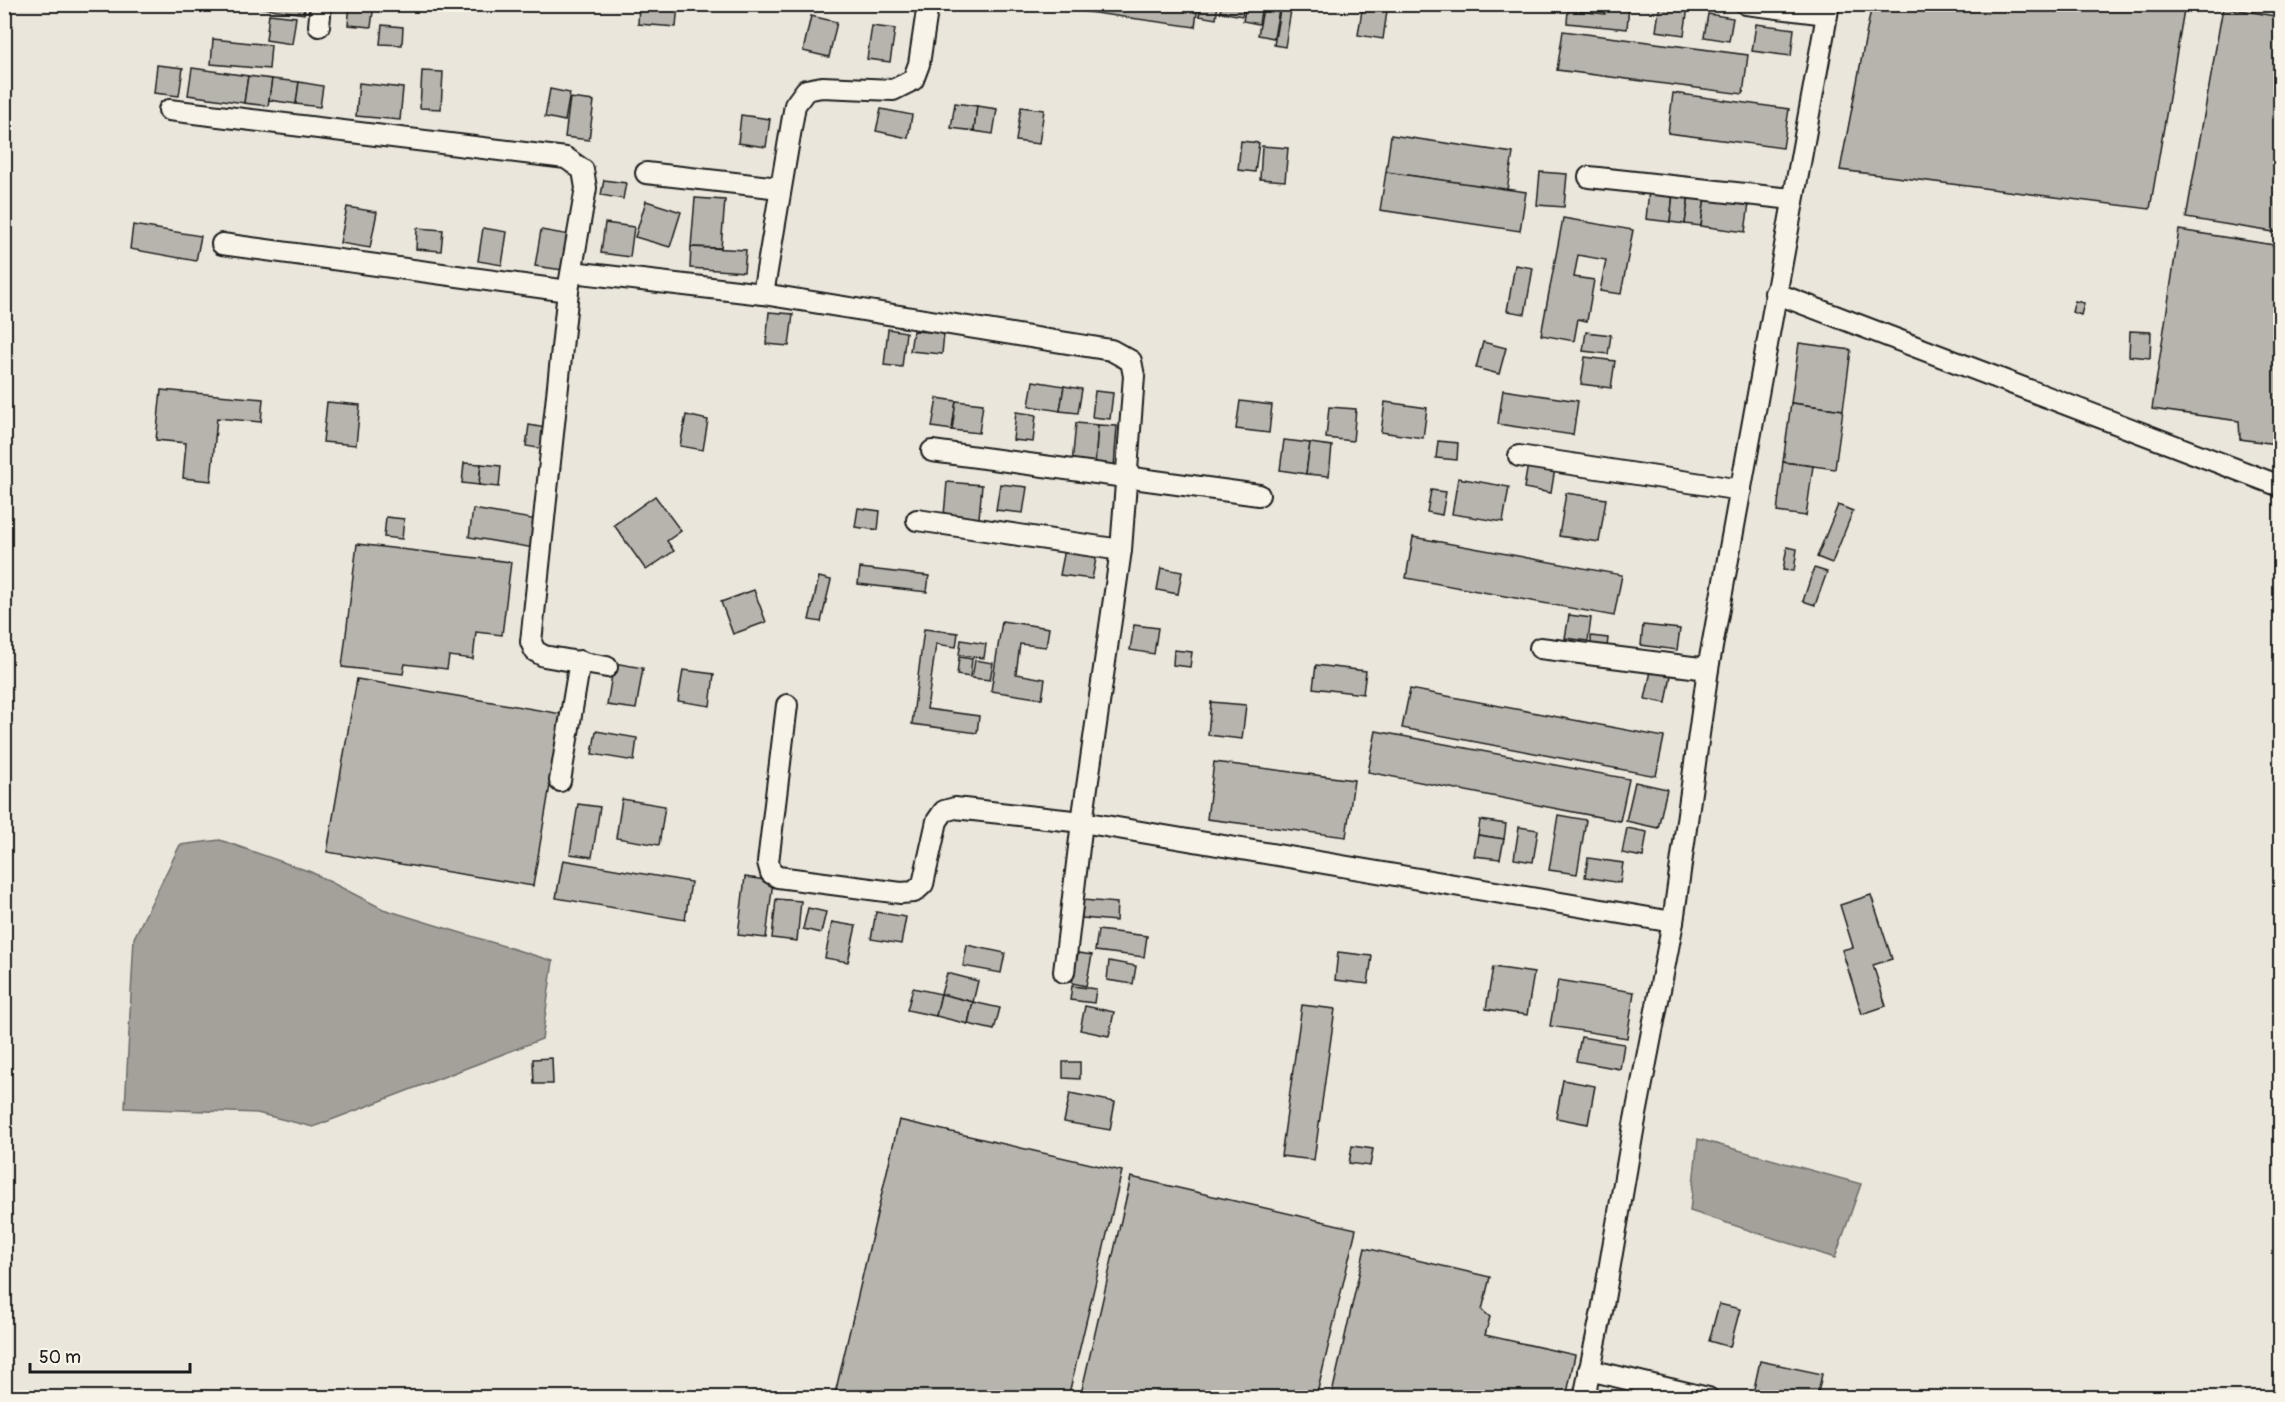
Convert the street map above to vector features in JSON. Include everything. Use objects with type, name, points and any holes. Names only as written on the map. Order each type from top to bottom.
[{"type":"street","points":[[319,26],[321,4]]},
{"type":"street","points":[[764,294],[795,105],[806,90],[822,87],[893,90],[913,80],[919,64],[928,4]]},
{"type":"street","points":[[1584,1398],[1673,922],[1708,669],[1828,9],[1746,4]]},
{"type":"street","points":[[169,110],[566,158],[583,170],[586,188],[568,291],[531,642],[535,651],[544,656],[608,667]]},
{"type":"street","points":[[645,173],[780,188]]},
{"type":"street","points":[[1589,177],[1792,199]]},
{"type":"street","points":[[222,244],[568,291]]},
{"type":"street","points":[[572,272],[764,294],[1111,350],[1131,361],[1134,376],[1121,550],[1082,822],[1064,972]]},
{"type":"street","points":[[1775,293],[2280,486]]},
{"type":"street","points":[[932,451],[1259,495]]},
{"type":"street","points":[[1520,456],[1741,490]]},
{"type":"street","points":[[916,519],[1121,550]]},
{"type":"street","points":[[1540,648],[1708,669]]},
{"type":"street","points":[[560,781],[580,661]]},
{"type":"street","points":[[787,705],[768,862],[771,873],[778,877],[901,893],[915,892],[923,884],[937,821],[944,811],[955,808],[1082,822],[1673,922]]},
{"type":"street","points":[[1589,1370],[1708,1398]]},
{"type":"shaded area","points":[[220,840],[311,872],[383,909],[553,961],[542,1039],[313,1127],[257,1113],[125,1108],[134,938],[180,845]]},
{"type":"shaded area","points":[[1698,1139],[1861,1184],[1835,1258],[1690,1211]]},
{"type":"building","points":[[257,4],[305,4],[304,14],[257,7]]},
{"type":"building","points":[[350,4],[374,4],[371,27],[348,25]]},
{"type":"building","points":[[639,4],[678,4],[676,27],[638,24]]},
{"type":"building","points":[[1030,4],[1198,4],[1195,27]]},
{"type":"building","points":[[1201,4],[1218,4],[1216,19],[1199,16]]},
{"type":"building","points":[[1222,4],[1244,4],[1242,16],[1220,12]]},
{"type":"building","points":[[1246,4],[1262,4],[1259,24],[1243,21]]},
{"type":"building","points":[[1264,4],[1280,4],[1274,38],[1258,35]]},
{"type":"building","points":[[1281,4],[1292,4],[1285,47],[1274,45]]},
{"type":"building","points":[[1363,4],[1388,4],[1383,39],[1358,35]]},
{"type":"building","points":[[1606,4],[1629,4],[1627,29],[1567,23],[1568,10],[1605,14]]},
{"type":"building","points":[[1660,4],[1688,7],[1684,35],[1656,31]]},
{"type":"building","points":[[1872,4],[2185,4],[2150,209],[1840,170]]},
{"type":"building","points":[[2223,7],[2280,17],[2280,233],[2186,218]]},
{"type":"building","points":[[269,14],[296,17],[292,44],[266,40]]},
{"type":"building","points":[[1708,14],[1733,18],[1729,41],[1704,37]]},
{"type":"building","points":[[811,16],[837,22],[829,57],[803,51]]},
{"type":"building","points":[[1756,24],[1794,29],[1791,56],[1752,51]]},
{"type":"building","points":[[382,25],[403,27],[402,45],[380,44]]},
{"type":"building","points":[[872,26],[895,29],[890,62],[867,59]]},
{"type":"building","points":[[1563,31],[1748,55],[1743,94],[1557,70]]},
{"type":"building","points":[[213,39],[271,45],[269,69],[211,64]]},
{"type":"building","points":[[157,65],[183,68],[179,96],[154,93]]},
{"type":"building","points":[[192,68],[248,76],[244,103],[188,95]]},
{"type":"building","points":[[422,71],[443,72],[441,109],[420,108]]},
{"type":"building","points":[[248,76],[272,79],[268,106],[244,103]]},
{"type":"building","points":[[272,79],[299,82],[296,104],[269,100]]},
{"type":"building","points":[[299,82],[323,86],[320,107],[296,104]]},
{"type":"building","points":[[359,83],[403,88],[400,120],[356,116]]},
{"type":"building","points":[[550,89],[570,93],[565,121],[545,117]]},
{"type":"building","points":[[1673,93],[1789,109],[1783,148],[1668,133]]},
{"type":"building","points":[[570,98],[594,101],[589,140],[565,137]]},
{"type":"building","points":[[955,103],[977,106],[974,131],[951,128]]},
{"type":"building","points":[[977,106],[997,109],[993,134],[974,131]]},
{"type":"building","points":[[1021,107],[1044,110],[1039,144],[1016,141]]},
{"type":"building","points":[[881,109],[912,115],[908,138],[876,131]]},
{"type":"building","points":[[741,115],[770,119],[766,147],[738,143]]},
{"type":"building","points":[[1391,135],[1513,153],[1507,190],[1386,172]]},
{"type":"building","points":[[1241,141],[1259,143],[1255,172],[1238,170]]},
{"type":"building","points":[[1262,146],[1288,148],[1285,181],[1260,179]]},
{"type":"building","points":[[1386,172],[1526,192],[1520,231],[1380,210]]},
{"type":"building","points":[[1540,172],[1567,174],[1564,207],[1537,205]]},
{"type":"building","points":[[604,180],[626,183],[623,199],[601,195]]},
{"type":"building","points":[[1649,190],[1673,193],[1670,222],[1646,219]]},
{"type":"building","points":[[1673,193],[1689,195],[1685,224],[1670,222]]},
{"type":"building","points":[[1689,195],[1705,197],[1701,226],[1685,224]]},
{"type":"building","points":[[1705,197],[1749,203],[1745,232],[1701,226]]},
{"type":"building","points":[[695,198],[725,200],[721,248],[691,247]]},
{"type":"building","points":[[646,201],[681,212],[670,247],[635,237]]},
{"type":"building","points":[[347,207],[377,212],[370,248],[340,243]]},
{"type":"building","points":[[1563,218],[1633,230],[1621,294],[1600,291],[1606,260],[1578,255],[1574,277],[1594,280],[1587,321],[1578,319],[1574,341],[1541,335]]},
{"type":"building","points":[[605,223],[634,227],[630,257],[601,253]]},
{"type":"building","points":[[133,225],[201,236],[196,261],[130,249]]},
{"type":"building","points":[[417,228],[443,230],[441,251],[416,249]]},
{"type":"building","points":[[483,228],[507,232],[502,265],[478,261]]},
{"type":"building","points":[[541,230],[576,236],[570,271],[535,266]]},
{"type":"building","points":[[2179,230],[2280,246],[2280,458],[2274,457],[2276,444],[2240,439],[2239,421],[2152,409]]},
{"type":"building","points":[[691,247],[746,250],[744,272],[690,268]]},
{"type":"building","points":[[1515,265],[1533,268],[1525,314],[1507,311]]},
{"type":"building","points":[[2075,301],[2084,303],[2081,315],[2072,312]]},
{"type":"building","points":[[769,312],[793,314],[789,346],[766,344]]},
{"type":"building","points":[[888,329],[906,332],[902,367],[884,365]]},
{"type":"building","points":[[913,331],[944,333],[942,354],[910,351]]},
{"type":"building","points":[[2130,331],[2151,332],[2150,358],[2129,356]]},
{"type":"building","points":[[1586,332],[1611,335],[1608,354],[1583,351]]},
{"type":"building","points":[[1483,342],[1506,348],[1499,374],[1476,368]]},
{"type":"building","points":[[1799,343],[1851,350],[1843,410],[1791,403]]},
{"type":"building","points":[[1585,357],[1615,361],[1611,388],[1581,384]]},
{"type":"building","points":[[1033,381],[1064,386],[1060,411],[1029,406]]},
{"type":"building","points":[[1064,386],[1082,389],[1078,413],[1060,411]]},
{"type":"building","points":[[161,390],[263,399],[261,422],[217,418],[211,481],[183,478],[186,443],[156,440]]},
{"type":"building","points":[[1503,390],[1578,401],[1573,435],[1498,424]]},
{"type":"building","points":[[1095,391],[1113,393],[1110,419],[1092,417]]},
{"type":"building","points":[[937,398],[956,401],[952,430],[932,427]]},
{"type":"building","points":[[956,401],[983,404],[979,433],[952,430]]},
{"type":"building","points":[[1240,401],[1272,405],[1269,433],[1236,429]]},
{"type":"building","points":[[327,402],[360,405],[356,445],[323,442]]},
{"type":"building","points":[[1385,402],[1427,408],[1423,438],[1381,432]]},
{"type":"building","points":[[1791,403],[1843,410],[1835,469],[1783,462]]},
{"type":"building","points":[[1329,407],[1356,409],[1353,441],[1326,438]]},
{"type":"building","points":[[1016,412],[1036,415],[1033,442],[1013,440]]},
{"type":"building","points":[[686,415],[708,420],[703,450],[680,446]]},
{"type":"building","points":[[1076,423],[1098,425],[1095,466],[1072,464]]},
{"type":"building","points":[[529,425],[546,428],[543,449],[526,446]]},
{"type":"building","points":[[1098,425],[1117,426],[1114,467],[1095,466]]},
{"type":"building","points":[[1284,440],[1310,443],[1306,474],[1280,470]]},
{"type":"building","points":[[1438,441],[1458,443],[1457,460],[1436,458]]},
{"type":"building","points":[[1310,443],[1332,446],[1329,476],[1306,474]]},
{"type":"building","points":[[1783,462],[1813,466],[1806,516],[1777,512]]},
{"type":"building","points":[[464,463],[481,464],[479,485],[462,483]]},
{"type":"building","points":[[481,464],[501,466],[499,487],[479,485]]},
{"type":"building","points":[[1528,464],[1555,468],[1551,493],[1524,488]]},
{"type":"building","points":[[1458,478],[1509,487],[1503,522],[1452,514]]},
{"type":"building","points":[[947,482],[982,485],[979,518],[944,515]]},
{"type":"building","points":[[1000,484],[1027,487],[1023,513],[996,510]]},
{"type":"building","points":[[1431,490],[1446,492],[1442,515],[1427,512]]},
{"type":"building","points":[[1566,493],[1606,499],[1599,542],[1559,536]]},
{"type":"building","points":[[655,496],[681,531],[667,541],[674,551],[646,570],[614,525]]},
{"type":"building","points":[[1838,505],[1853,511],[1832,563],[1817,557]]},
{"type":"building","points":[[858,508],[880,511],[878,530],[855,527]]},
{"type":"building","points":[[473,509],[538,520],[534,548],[469,537]]},
{"type":"building","points":[[386,517],[404,519],[402,539],[384,537]]},
{"type":"building","points":[[1413,537],[1622,575],[1614,616],[1406,578]]},
{"type":"building","points":[[357,544],[511,562],[502,635],[476,632],[473,659],[449,656],[447,669],[405,664],[403,674],[342,667]]},
{"type":"building","points":[[1787,547],[1797,549],[1794,571],[1783,570]]},
{"type":"building","points":[[1065,549],[1097,554],[1092,579],[1060,575]]},
{"type":"building","points":[[860,568],[929,576],[927,592],[858,584]]},
{"type":"building","points":[[1161,568],[1182,572],[1178,594],[1157,590]]},
{"type":"building","points":[[1814,568],[1827,572],[1815,605],[1803,601]]},
{"type":"building","points":[[819,577],[831,580],[821,622],[809,620]]},
{"type":"building","points":[[754,590],[766,622],[733,634],[721,602]]},
{"type":"building","points":[[1569,615],[1591,618],[1588,641],[1565,638]]},
{"type":"building","points":[[1002,621],[1049,628],[1046,647],[1020,644],[1016,674],[1045,679],[1042,699],[991,691]]},
{"type":"building","points":[[1134,625],[1158,628],[1154,654],[1130,650]]},
{"type":"building","points":[[1643,625],[1680,629],[1677,650],[1641,645]]},
{"type":"building","points":[[924,629],[958,633],[956,647],[936,644],[927,709],[979,716],[977,733],[912,724]]},
{"type":"building","points":[[1591,636],[1608,638],[1606,656],[1573,652],[1575,642],[1591,644]]},
{"type":"building","points":[[961,640],[986,644],[984,658],[959,655]]},
{"type":"building","points":[[1174,650],[1192,652],[1190,667],[1173,665]]},
{"type":"building","points":[[959,657],[972,659],[970,677],[957,675]]},
{"type":"building","points":[[975,660],[993,663],[990,680],[972,678]]},
{"type":"building","points":[[614,663],[643,668],[636,709],[607,705]]},
{"type":"building","points":[[1316,665],[1366,671],[1363,694],[1313,688]]},
{"type":"building","points":[[683,670],[714,674],[710,706],[678,701]]},
{"type":"building","points":[[1651,671],[1671,675],[1666,703],[1645,699]]},
{"type":"building","points":[[357,679],[562,714],[533,886],[327,852]]},
{"type":"building","points":[[1410,689],[1664,737],[1656,776],[1402,728]]},
{"type":"building","points":[[1211,702],[1246,705],[1242,739],[1208,735]]},
{"type":"building","points":[[596,731],[637,738],[634,761],[592,754]]},
{"type":"building","points":[[1376,731],[1629,779],[1620,821],[1368,772]]},
{"type":"building","points":[[1214,762],[1354,780],[1346,837],[1207,819]]},
{"type":"building","points":[[1635,782],[1667,789],[1658,828],[1626,821]]},
{"type":"building","points":[[622,799],[665,806],[659,845],[616,838]]},
{"type":"building","points":[[578,804],[600,807],[592,857],[570,854]]},
{"type":"building","points":[[1558,815],[1586,820],[1577,874],[1549,870]]},
{"type":"building","points":[[1480,820],[1506,824],[1504,839],[1478,835]]},
{"type":"building","points":[[1519,827],[1538,830],[1533,862],[1514,859]]},
{"type":"building","points":[[1627,828],[1647,832],[1643,857],[1622,853]]},
{"type":"building","points":[[1478,835],[1504,839],[1500,859],[1474,856]]},
{"type":"building","points":[[1588,858],[1623,863],[1620,883],[1585,877]]},
{"type":"building","points":[[563,860],[691,882],[685,920],[556,898]]},
{"type":"building","points":[[745,877],[773,881],[766,938],[738,935]]},
{"type":"building","points":[[1871,895],[1892,959],[1873,965],[1886,1006],[1862,1014],[1842,950],[1853,947],[1840,905]]},
{"type":"building","points":[[776,899],[801,901],[797,941],[772,938]]},
{"type":"building","points":[[1083,900],[1117,903],[1116,921],[1082,918]]},
{"type":"building","points":[[808,908],[826,912],[821,933],[803,929]]},
{"type":"building","points":[[876,912],[906,917],[901,944],[871,939]]},
{"type":"building","points":[[832,922],[856,926],[848,962],[825,958]]},
{"type":"building","points":[[1098,930],[1147,936],[1144,957],[1095,951]]},
{"type":"building","points":[[967,945],[1005,953],[1001,973],[963,966]]},
{"type":"building","points":[[1338,952],[1372,956],[1368,984],[1335,980]]},
{"type":"building","points":[[1078,953],[1092,955],[1086,986],[1072,983]]},
{"type":"building","points":[[1109,961],[1136,966],[1133,984],[1107,980]]},
{"type":"building","points":[[1493,967],[1534,973],[1527,1015],[1486,1009]]},
{"type":"building","points":[[947,973],[978,981],[973,1002],[941,994]]},
{"type":"building","points":[[1558,980],[1634,992],[1627,1038],[1550,1026]]},
{"type":"building","points":[[1072,986],[1096,989],[1094,1003],[1070,1000]]},
{"type":"building","points":[[913,988],[941,994],[936,1016],[907,1010]]},
{"type":"building","points":[[941,994],[973,1002],[968,1024],[936,1016]]},
{"type":"building","points":[[973,1002],[1000,1008],[994,1030],[968,1024]]},
{"type":"building","points":[[1302,1005],[1335,1009],[1314,1160],[1281,1156]]},
{"type":"building","points":[[1085,1006],[1114,1012],[1109,1036],[1080,1030]]},
{"type":"building","points":[[1581,1037],[1624,1044],[1620,1069],[1576,1061]]},
{"type":"building","points":[[552,1058],[553,1084],[534,1084],[533,1059]]},
{"type":"building","points":[[1063,1062],[1080,1062],[1080,1079],[1063,1078]]},
{"type":"building","points":[[1563,1080],[1595,1086],[1588,1124],[1556,1118]]},
{"type":"building","points":[[1070,1093],[1115,1102],[1110,1130],[1064,1122]]},
{"type":"building","points":[[899,1120],[1122,1171],[1068,1398],[834,1398]]},
{"type":"building","points":[[1352,1146],[1373,1149],[1370,1166],[1349,1163]]},
{"type":"building","points":[[1131,1177],[1356,1229],[1316,1398],[1080,1398]]},
{"type":"building","points":[[1365,1248],[1490,1277],[1482,1310],[1490,1317],[1485,1335],[1575,1355],[1566,1398],[1331,1398]]},
{"type":"building","points":[[1719,1304],[1740,1309],[1730,1347],[1709,1341]]},
{"type":"building","points":[[1760,1361],[1822,1374],[1817,1398],[1752,1398]]}]
